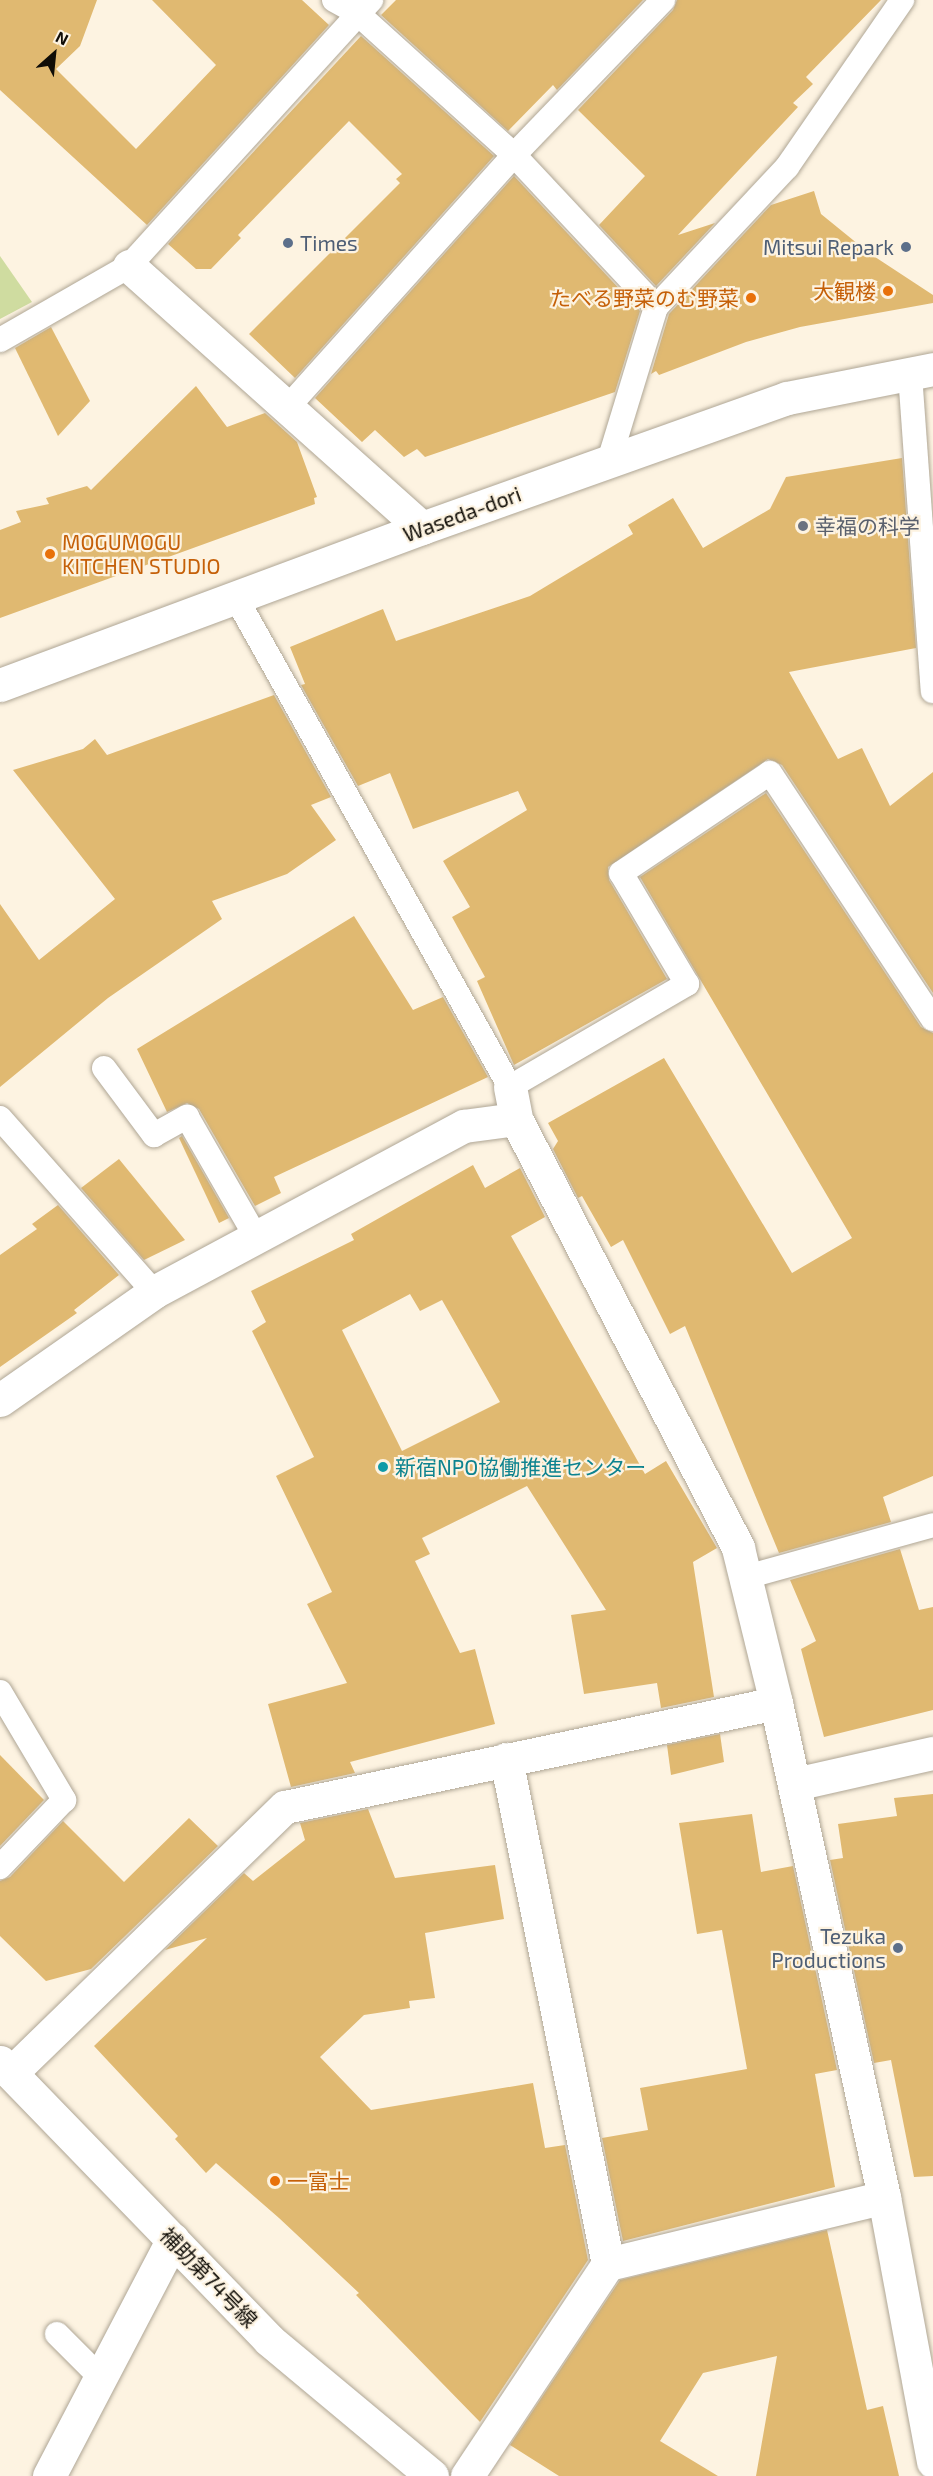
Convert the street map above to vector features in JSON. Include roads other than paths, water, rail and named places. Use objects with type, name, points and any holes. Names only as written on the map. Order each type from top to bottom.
[{"type":"street","points":[[129,266],[422,528]]},
{"type":"street","name":"Waseda-dori","points":[[0,686],[235,596],[787,398],[921,372]]},
{"type":"street","points":[[510,1087],[516,1119],[738,1548],[795,1784],[884,2197],[933,2462]]},
{"type":"street","points":[[0,1400],[154,1292],[464,1126],[516,1119]]},
{"type":"street","points":[[5,2067],[285,1807],[776,1702]]},
{"type":"street","points":[[795,1784],[933,1753]]},
{"type":"street","points":[[506,1759],[608,2264]]},
{"type":"street","name":"補助第74号線","points":[[5,2067],[269,2340],[432,2476]]},
{"type":"street","points":[[468,2476],[608,2264],[884,2197]]},
{"type":"street","points":[[50,2476],[173,2239]]},
{"type":"lane","points":[[334,0],[364,6],[514,155],[656,307]]},
{"type":"lane","points":[[286,408],[514,155],[663,0]]},
{"type":"lane","points":[[609,461],[656,307],[787,167],[902,0]]},
{"type":"lane","points":[[0,340],[129,266],[364,6]]},
{"type":"lane","points":[[921,372],[933,691]]},
{"type":"lane","points":[[235,596],[510,1087],[687,984],[621,873],[770,773],[933,1019]]},
{"type":"lane","points":[[104,1068],[154,1135],[186,1117],[256,1237]]},
{"type":"lane","points":[[0,1118],[154,1292]]},
{"type":"lane","points":[[746,1577],[933,1525]]},
{"type":"lane","points":[[0,1692],[64,1800],[0,1867]]},
{"type":"lane","points":[[57,2334],[100,2377]]},
{"type":"place","name":"Times","points":[[288,243]]},
{"type":"place","name":"Mitsui Repark","points":[[906,247]]},
{"type":"place","name":"大観楼","points":[[888,291]]},
{"type":"place","name":"たべる野菜のむ野菜","points":[[751,298]]},
{"type":"place","name":"幸福の科学","points":[[803,526]]},
{"type":"place","name":"MOGUMOGU KITCHEN STUDIO","points":[[50,554]]},
{"type":"place","name":"新宿NPO協働推進センター","points":[[383,1467]]},
{"type":"place","name":"Tezuka Productions","points":[[898,1948]]},
{"type":"place","name":"一富士","points":[[275,2181]]}]
